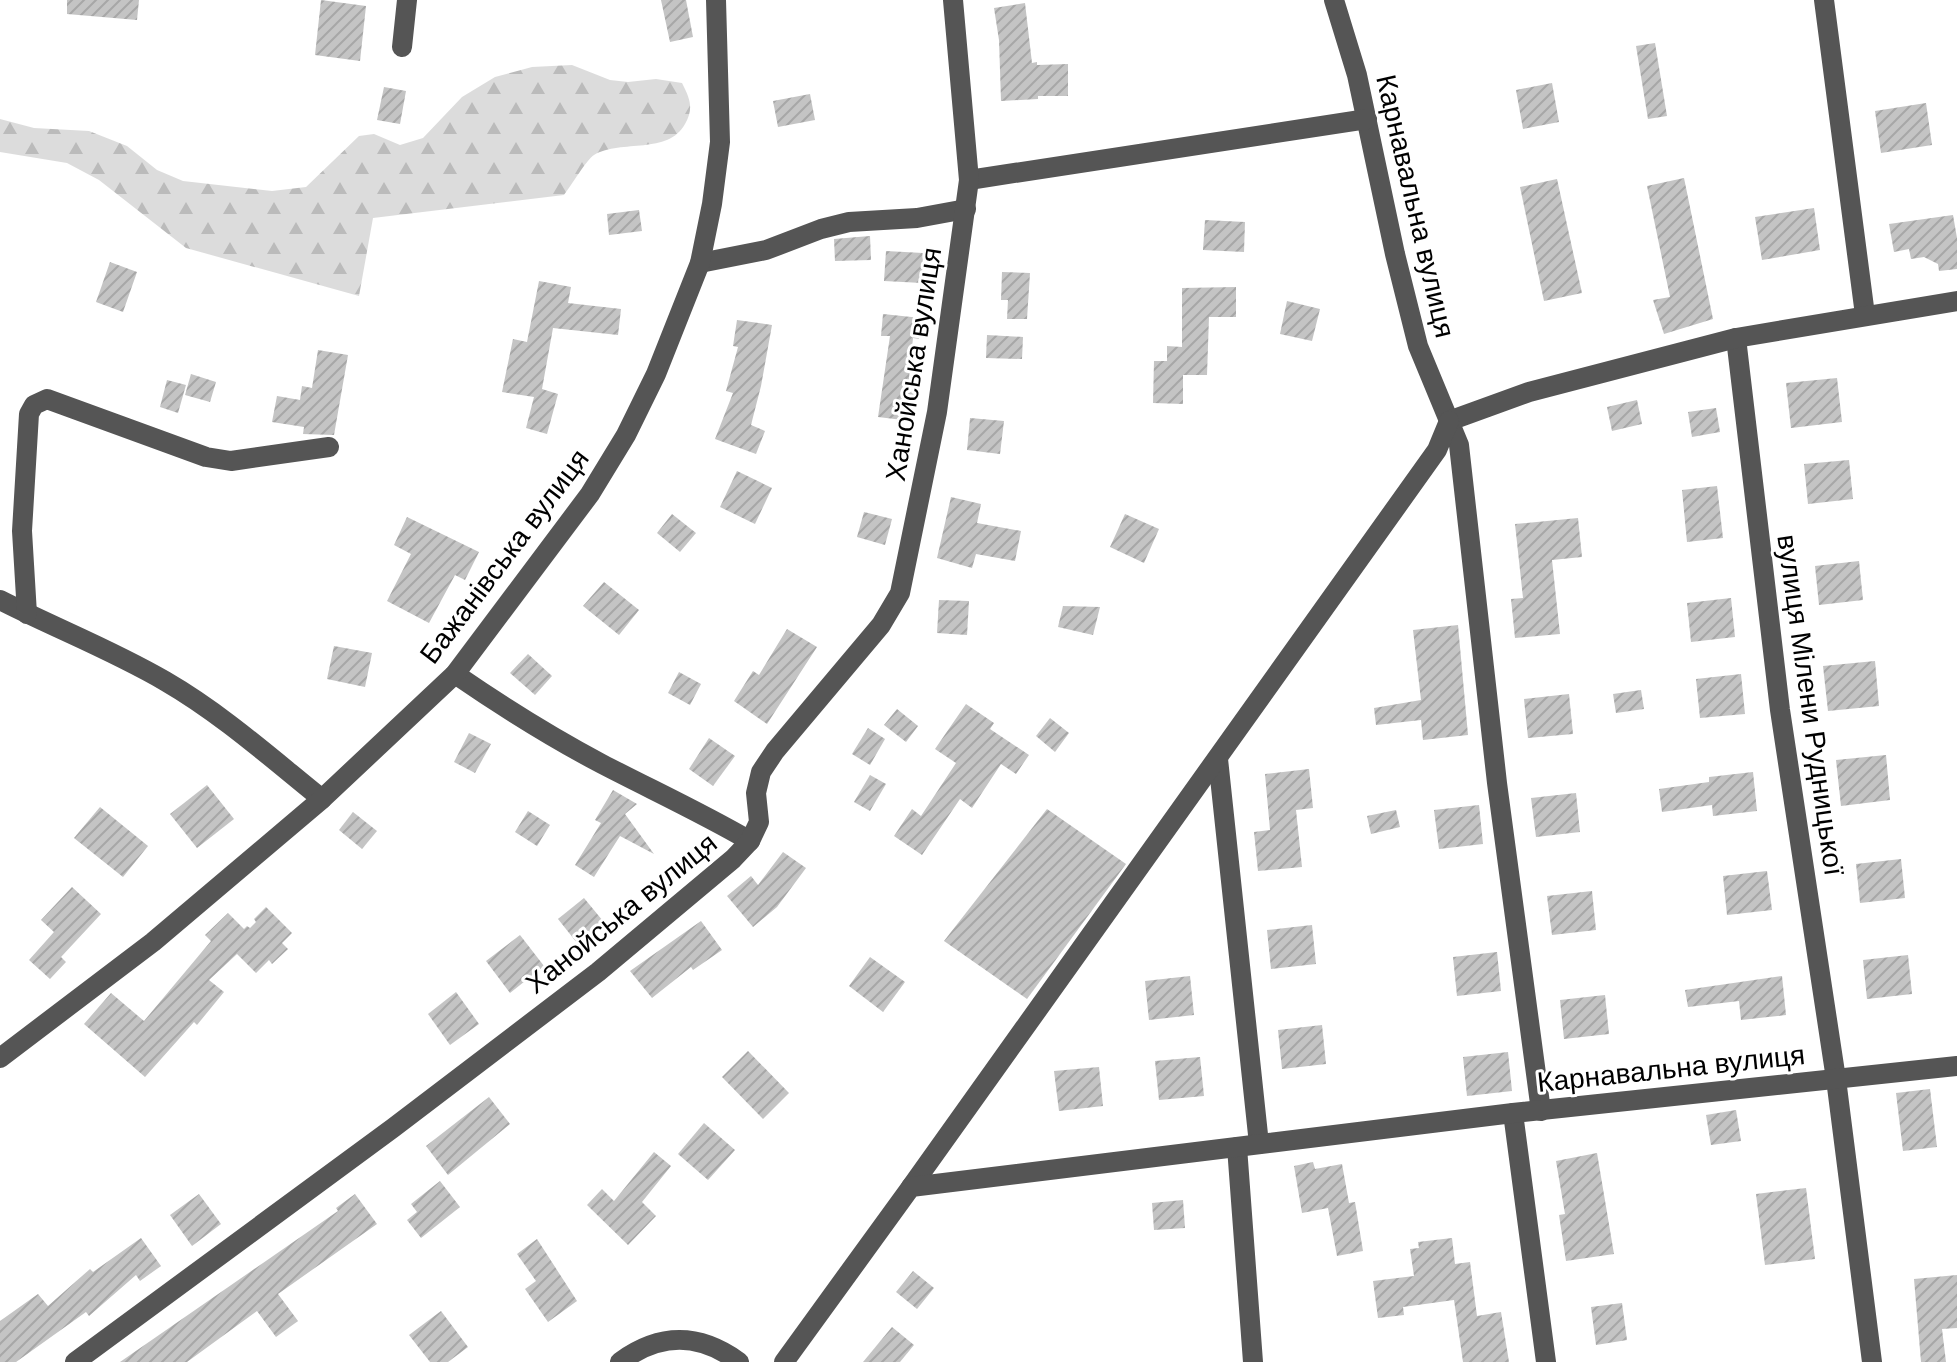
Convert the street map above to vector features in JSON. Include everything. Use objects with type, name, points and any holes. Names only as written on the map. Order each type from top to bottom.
[{"type":"street","points":[[402,47],[407,0]]},
{"type":"street","name":"Бажанівська вулиця","points":[[0,1058],[153,942],[322,799],[455,674],[590,494],[626,435],[656,374],[700,263],[720,142],[716,0]]},
{"type":"street","name":"Ханойська вулиця","points":[[75,1362],[393,1128],[598,972],[733,859],[750,841],[759,822],[756,793],[761,772],[775,751],[881,625],[900,593],[937,412],[969,180],[953,0]]},
{"type":"street","name":"Карнавальна вулиця","points":[[1334,0],[1367,119],[1418,346],[1449,421]]},
{"type":"street","points":[[1824,0],[1865,315]]},
{"type":"street","points":[[969,180],[1367,119]]},
{"type":"street","points":[[700,263],[766,250],[849,222],[917,218],[966,209]]},
{"type":"street","points":[[784,1362],[1437,450],[1449,421],[1529,392],[1736,338],[1957,301]]},
{"type":"street","name":"вулиця Мілени Рудницької","points":[[1736,338],[1780,710],[1836,1079]]},
{"type":"street","points":[[27,614],[22,531],[29,414],[34,405],[47,399],[206,457],[231,461],[329,447]]},
{"type":"street","points":[[1449,421],[1459,445],[1462,467],[1497,783],[1541,1111]]},
{"type":"street","points":[[0,600],[166,681],[225,721],[322,799]]},
{"type":"street","points":[[455,674],[509,711],[602,764],[684,803],[750,841]]},
{"type":"street","points":[[1218,759],[1259,1144]]},
{"type":"street","points":[[1836,1079],[1957,1066]]},
{"type":"street","name":"Карнавальна вулиця","points":[[911,1187],[1513,1113],[1836,1079],[1872,1362]]},
{"type":"street","name":"Карнавальна вулиця","points":[[1513,1113],[1546,1362]]},
{"type":"street","points":[[1237,1147],[1253,1362]]},
{"type":"street","points":[[620,1362],[634,1352],[659,1343],[687,1340],[708,1343],[739,1362]]},
{"type":"green space","points":[[572,65],[610,80],[656,79],[682,83],[690,104],[685,124],[668,140],[605,150],[594,155],[564,195],[373,218],[359,296],[186,248],[99,180],[67,163],[0,152],[0,119],[34,128],[89,131],[127,146],[157,170],[183,181],[272,191],[306,187],[359,136],[374,134],[400,145],[423,138],[462,97],[495,77],[532,67]]},
{"type":"building","points":[[67,0],[139,0],[137,20],[67,14]]},
{"type":"building","points":[[321,0],[366,6],[360,61],[315,55]]},
{"type":"building","points":[[661,0],[686,0],[693,37],[670,42]]},
{"type":"building","points":[[1025,3],[1032,63],[1068,64],[1068,96],[1001,101],[999,40],[994,8]]},
{"type":"building","points":[[1655,43],[1667,116],[1648,119],[1636,46]]},
{"type":"building","points":[[1552,83],[1559,122],[1523,129],[1516,90]]},
{"type":"building","points":[[384,87],[406,91],[400,124],[377,120]]},
{"type":"building","points":[[810,94],[815,120],[778,127],[773,101]]},
{"type":"building","points":[[1926,103],[1932,145],[1881,153],[1875,111]]},
{"type":"building","points":[[1684,178],[1713,319],[1664,334],[1653,300],[1670,297],[1647,186]]},
{"type":"building","points":[[1557,179],[1582,293],[1544,301],[1520,187]]},
{"type":"building","points":[[1814,208],[1820,250],[1762,260],[1755,217]]},
{"type":"building","points":[[639,210],[642,231],[609,235],[607,214]]},
{"type":"building","points":[[1953,215],[1957,269],[1939,271],[1938,264],[1924,257],[1911,259],[1909,249],[1894,252],[1889,224]]},
{"type":"building","points":[[1205,220],[1245,222],[1244,252],[1203,250]]},
{"type":"building","points":[[870,236],[871,260],[835,261],[834,239]]},
{"type":"building","points":[[886,251],[923,253],[922,283],[884,281]]},
{"type":"building","points":[[110,262],[137,272],[123,312],[96,302]]},
{"type":"building","points":[[1002,272],[1030,273],[1027,319],[1007,319],[1008,300],[1001,300]]},
{"type":"building","points":[[539,281],[571,287],[568,303],[621,309],[618,335],[553,328],[542,389],[558,394],[547,434],[526,428],[534,397],[502,392],[513,339],[527,342]]},
{"type":"building","points":[[1236,287],[1236,317],[1209,317],[1207,375],[1183,375],[1183,404],[1153,403],[1154,361],[1167,361],[1167,346],[1182,347],[1182,288]]},
{"type":"building","points":[[1287,301],[1320,309],[1312,341],[1280,334]]},
{"type":"building","points":[[883,314],[921,318],[919,339],[913,338],[908,388],[915,389],[911,421],[878,417],[890,336],[881,336]]},
{"type":"building","points":[[737,320],[772,325],[751,425],[765,431],[756,454],[715,439],[733,393],[726,391],[738,347],[733,346]]},
{"type":"building","points":[[987,335],[1023,337],[1022,359],[986,358]]},
{"type":"building","points":[[318,350],[348,355],[334,435],[303,434],[304,427],[272,422],[277,396],[300,400],[302,386],[312,388]]},
{"type":"building","points":[[191,374],[216,382],[210,402],[185,395]]},
{"type":"building","points":[[1837,378],[1842,422],[1791,428],[1786,383]]},
{"type":"building","points":[[167,380],[186,385],[178,413],[160,407]]},
{"type":"building","points":[[1637,400],[1642,424],[1612,431],[1607,407]]},
{"type":"building","points":[[1716,408],[1720,432],[1692,437],[1688,412]]},
{"type":"building","points":[[970,418],[1004,421],[1000,454],[967,450]]},
{"type":"building","points":[[1849,460],[1853,499],[1808,504],[1804,464]]},
{"type":"building","points":[[737,471],[772,488],[755,524],[720,507]]},
{"type":"building","points":[[1717,486],[1723,538],[1687,542],[1682,490]]},
{"type":"building","points":[[951,497],[981,504],[977,523],[1021,531],[1015,561],[976,554],[972,568],[937,558]]},
{"type":"building","points":[[864,512],[892,519],[885,545],[857,537]]},
{"type":"building","points":[[672,514],[696,533],[680,552],[657,533]]},
{"type":"building","points":[[1125,514],[1159,529],[1144,563],[1110,547]]},
{"type":"building","points":[[407,517],[479,552],[465,580],[455,575],[429,623],[387,601],[411,554],[394,545]]},
{"type":"building","points":[[1578,518],[1582,557],[1552,560],[1560,634],[1515,638],[1511,599],[1523,598],[1515,524]]},
{"type":"building","points":[[1859,561],[1863,600],[1819,605],[1815,566]]},
{"type":"building","points":[[604,582],[639,610],[619,635],[583,606]]},
{"type":"building","points":[[1731,598],[1735,637],[1691,642],[1687,603]]},
{"type":"building","points":[[939,600],[969,601],[967,635],[937,633]]},
{"type":"building","points":[[1063,606],[1100,607],[1093,635],[1058,627]]},
{"type":"building","points":[[1458,625],[1468,735],[1423,740],[1421,720],[1376,725],[1374,708],[1421,700],[1413,630]]},
{"type":"building","points":[[787,629],[817,647],[767,724],[734,701],[753,671],[759,675]]},
{"type":"building","points":[[334,646],[372,653],[365,687],[327,679]]},
{"type":"building","points":[[528,654],[552,676],[535,695],[510,673]]},
{"type":"building","points":[[1875,661],[1879,706],[1828,711],[1823,666]]},
{"type":"building","points":[[679,672],[701,684],[690,705],[668,693]]},
{"type":"building","points":[[1741,674],[1745,714],[1700,718],[1696,679]]},
{"type":"building","points":[[1641,690],[1644,709],[1616,713],[1613,694]]},
{"type":"building","points":[[1569,694],[1573,734],[1528,738],[1524,699]]},
{"type":"building","points":[[966,704],[994,723],[990,729],[1029,755],[1016,774],[1001,764],[972,808],[960,799],[922,855],[894,836],[912,809],[921,816],[956,763],[935,749]]},
{"type":"building","points":[[897,709],[918,726],[906,742],[884,725]]},
{"type":"building","points":[[1050,718],[1069,733],[1055,752],[1036,736]]},
{"type":"building","points":[[868,728],[885,739],[870,765],[852,754]]},
{"type":"building","points":[[469,733],[491,744],[475,773],[454,762]]},
{"type":"building","points":[[709,738],[735,756],[713,786],[689,769]]},
{"type":"building","points":[[1886,755],[1890,800],[1841,806],[1836,760]]},
{"type":"building","points":[[1309,769],[1313,808],[1296,810],[1302,867],[1258,871],[1254,832],[1270,830],[1265,774]]},
{"type":"building","points":[[1753,772],[1757,811],[1713,816],[1712,805],[1662,812],[1659,789],[1709,782],[1709,777]]},
{"type":"building","points":[[870,775],[886,784],[870,811],[854,802]]},
{"type":"building","points":[[207,785],[234,819],[197,848],[170,814]]},
{"type":"building","points":[[613,790],[637,804],[625,814],[654,854],[620,836],[594,877],[575,865],[601,823],[595,820]]},
{"type":"building","points":[[1576,793],[1580,832],[1536,837],[1531,798]]},
{"type":"building","points":[[1479,805],[1483,844],[1439,849],[1434,810]]},
{"type":"building","points":[[100,807],[148,846],[123,877],[74,838]]},
{"type":"building","points":[[1047,809],[1126,864],[1027,999],[944,941]]},
{"type":"building","points":[[1396,810],[1400,827],[1371,834],[1367,816]]},
{"type":"building","points":[[528,811],[550,825],[537,846],[515,832]]},
{"type":"building","points":[[353,812],[377,831],[362,849],[339,830]]},
{"type":"building","points":[[783,852],[806,868],[777,907],[753,927],[727,896],[751,876],[758,885]]},
{"type":"building","points":[[1901,859],[1905,898],[1860,903],[1856,864]]},
{"type":"building","points":[[1767,871],[1772,910],[1727,915],[1723,876]]},
{"type":"building","points":[[72,887],[101,914],[61,957],[66,962],[50,979],[29,960],[54,932],[41,920]]},
{"type":"building","points":[[1592,891],[1596,930],[1552,935],[1547,896]]},
{"type":"building","points":[[584,898],[603,921],[577,943],[558,919]]},
{"type":"building","points":[[266,907],[292,933],[282,943],[288,949],[272,964],[269,960],[256,973],[237,954],[209,980],[224,992],[197,1025],[194,1022],[145,1077],[84,1024],[111,993],[144,1021],[211,941],[205,935],[228,913],[244,929],[256,922],[254,919]]},
{"type":"building","points":[[701,921],[722,950],[693,970],[691,967],[652,998],[630,971]]},
{"type":"building","points":[[1312,925],[1316,964],[1271,969],[1267,930]]},
{"type":"building","points":[[520,935],[544,966],[510,993],[486,961]]},
{"type":"building","points":[[1497,952],[1501,991],[1457,996],[1453,957]]},
{"type":"building","points":[[1908,955],[1912,994],[1867,999],[1863,960]]},
{"type":"building","points":[[870,957],[905,982],[883,1012],[849,986]]},
{"type":"building","points":[[1190,976],[1194,1015],[1149,1020],[1145,981]]},
{"type":"building","points":[[1782,976],[1786,1015],[1741,1020],[1739,1001],[1688,1007],[1685,990]]},
{"type":"building","points":[[456,992],[479,1024],[450,1045],[428,1014]]},
{"type":"building","points":[[1605,995],[1609,1034],[1564,1039],[1560,1000]]},
{"type":"building","points":[[1322,1025],[1326,1064],[1282,1069],[1278,1030]]},
{"type":"building","points":[[748,1051],[789,1093],[763,1119],[722,1077]]},
{"type":"building","points":[[1508,1052],[1512,1091],[1467,1096],[1463,1057]]},
{"type":"building","points":[[1200,1057],[1204,1096],[1159,1100],[1155,1061]]},
{"type":"building","points":[[1099,1067],[1103,1106],[1059,1111],[1054,1071]]},
{"type":"building","points":[[1930,1089],[1937,1147],[1903,1151],[1896,1093]]},
{"type":"building","points":[[489,1097],[510,1124],[448,1175],[426,1146]]},
{"type":"building","points":[[1736,1110],[1741,1141],[1711,1145],[1706,1115]]},
{"type":"building","points":[[704,1123],[735,1150],[708,1180],[678,1154]]},
{"type":"building","points":[[654,1152],[671,1166],[642,1202],[656,1216],[628,1245],[587,1205],[602,1189],[614,1201]]},
{"type":"building","points":[[1597,1153],[1614,1254],[1566,1261],[1559,1215],[1565,1214],[1556,1161]]},
{"type":"building","points":[[1313,1162],[1315,1169],[1342,1164],[1349,1203],[1355,1202],[1363,1251],[1337,1256],[1328,1208],[1302,1213],[1294,1166]]},
{"type":"building","points":[[440,1181],[460,1207],[421,1238],[407,1220],[417,1212],[411,1204]]},
{"type":"building","points":[[1806,1188],[1815,1259],[1765,1265],[1756,1194]]},
{"type":"building","points":[[199,1194],[221,1224],[192,1246],[170,1215]]},
{"type":"building","points":[[355,1194],[377,1224],[278,1294],[298,1321],[276,1337],[257,1311],[187,1362],[120,1362],[338,1211],[336,1208]]},
{"type":"building","points":[[1183,1200],[1185,1228],[1154,1230],[1152,1203]]},
{"type":"building","points":[[141,1238],[161,1266],[140,1281],[136,1275],[89,1316],[86,1312],[16,1362],[0,1362],[0,1321],[38,1294],[48,1306],[90,1269],[93,1272]]},
{"type":"building","points":[[1452,1238],[1455,1264],[1470,1262],[1477,1316],[1501,1312],[1509,1362],[1463,1362],[1454,1300],[1403,1307],[1404,1315],[1378,1318],[1373,1281],[1414,1276],[1410,1249],[1419,1248],[1418,1242]]},
{"type":"building","points":[[537,1239],[577,1301],[548,1322],[525,1289],[536,1281],[517,1254]]},
{"type":"building","points":[[913,1271],[934,1288],[917,1309],[896,1292]]},
{"type":"building","points":[[1957,1275],[1957,1328],[1942,1329],[1946,1362],[1921,1362],[1914,1279]]},
{"type":"building","points":[[1622,1303],[1627,1340],[1596,1345],[1591,1307]]},
{"type":"building","points":[[441,1311],[468,1347],[448,1362],[430,1362],[409,1335]]},
{"type":"building","points":[[892,1327],[914,1345],[900,1362],[863,1362]]}]
